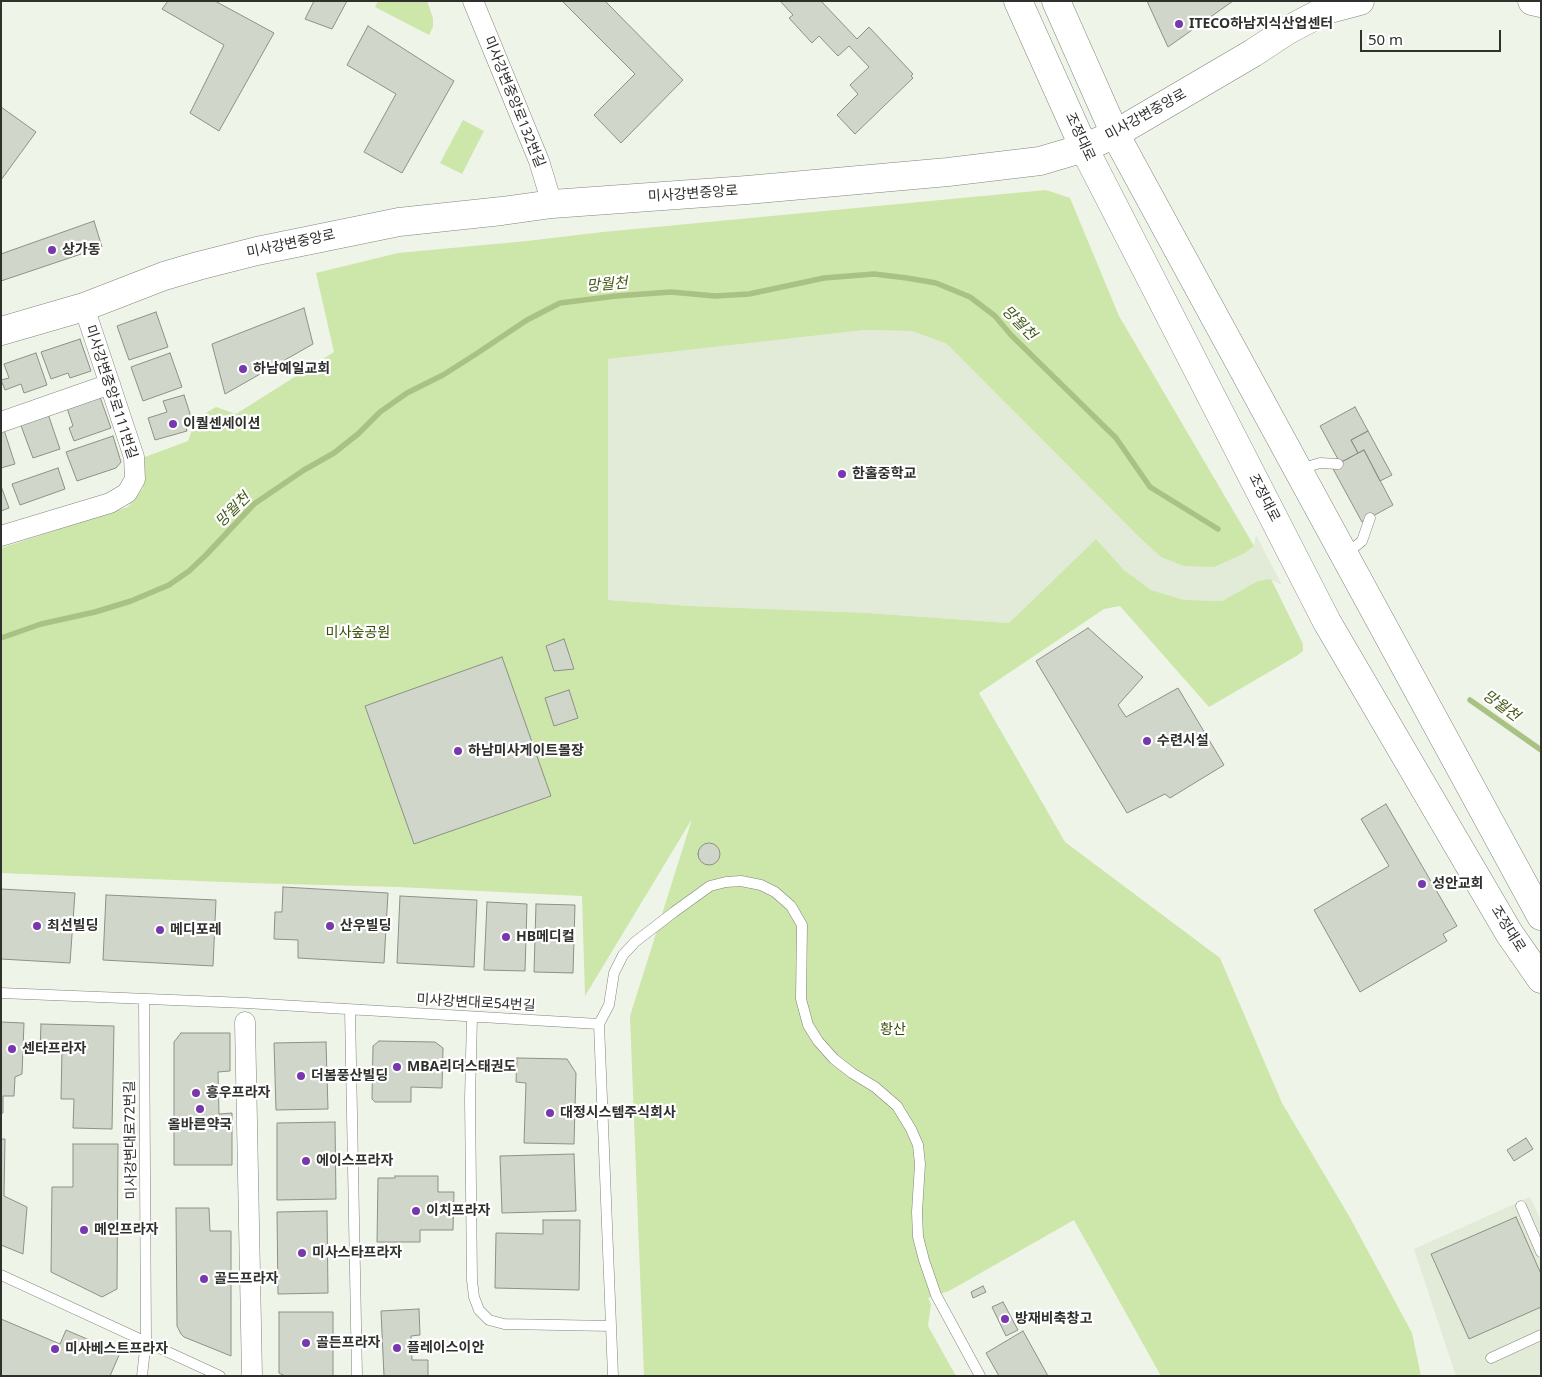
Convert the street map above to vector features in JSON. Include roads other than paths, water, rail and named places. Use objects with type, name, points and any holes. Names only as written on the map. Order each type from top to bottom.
[{"type":"main road","name":"조정대로","points":[[1018,1],[1084,148],[1327,622],[1509,933],[1541,979]]},
{"type":"main road","points":[[1056,1],[1115,134],[1541,916]]},
{"type":"main road","name":"미사강변중앙로","points":[[1,332],[84,306],[164,276],[256,251],[399,222],[552,204],[747,190],[948,172],[1040,161],[1084,148],[1115,134],[1253,53],[1288,30],[1326,10],[1360,1]]},
{"type":"main road","points":[[1532,1],[1541,3]]},
{"type":"street","name":"미사강변중앙로132번길","points":[[473,1],[539,161],[552,204]]},
{"type":"street","name":"미사강변중앙로111번길","points":[[1,536],[110,503],[127,493],[135,479],[134,456],[84,306]]},
{"type":"street","points":[[1,422],[110,384]]},
{"type":"street","points":[[245,1022],[252,1376]]},
{"type":"lane","points":[[1297,469],[1320,463],[1338,464]]},
{"type":"lane","points":[[1345,556],[1362,541],[1370,518]]},
{"type":"lane","points":[[613,1376],[599,1024],[610,1005],[614,973],[623,955],[635,942],[710,886],[741,881],[761,885],[775,892],[791,906],[802,925],[801,1000],[808,1025],[818,1041],[834,1059],[875,1087],[897,1106],[911,1129],[918,1145],[920,1164],[917,1220],[918,1236],[924,1260],[936,1295],[980,1376]]},
{"type":"lane","name":"미사강변대로54번길","points":[[1,993],[246,1003],[599,1024]]},
{"type":"lane","name":"미사강변대로72번길","points":[[142,1376],[146,1341],[144,1000]]},
{"type":"lane","points":[[350,1010],[357,1376]]},
{"type":"lane","points":[[472,1017],[470,1108],[472,1280],[474,1297],[479,1310],[489,1320],[504,1324],[611,1326]]},
{"type":"lane","points":[[1521,1206],[1541,1252]]},
{"type":"lane","points":[[1,1275],[220,1376]]},
{"type":"lane","points":[[1491,1358],[1541,1335]]},
{"type":"waterway","name":"망월천","points":[[1,638],[41,624],[95,612],[131,601],[169,585],[189,571],[206,555],[254,504],[304,470],[334,453],[358,434],[380,412],[407,393],[443,375],[527,320],[560,303],[616,296],[671,292],[715,296],[749,294],[824,278],[874,274],[936,283],[970,297],[995,316],[1011,335],[1116,438],[1150,487],[1218,529]]},
{"type":"waterway","name":"망월천","points":[[1470,700],[1541,750]]},
{"type":"place","name":"ITECO하남지식산업센터","points":[[1179,24]]},
{"type":"place","name":"상가동","points":[[52,250]]},
{"type":"place","name":"하남예일교회","points":[[243,369]]},
{"type":"place","name":"이퀄센세이션","points":[[173,424]]},
{"type":"place","name":"한홀중학교","points":[[842,474]]},
{"type":"place","name":"수련시설","points":[[1147,741]]},
{"type":"place","name":"하남미사게이트볼장","points":[[458,751]]},
{"type":"place","name":"성안교회","points":[[1422,884]]},
{"type":"place","name":"최선빌딩","points":[[37,926]]},
{"type":"place","name":"산우빌딩","points":[[330,926]]},
{"type":"place","name":"메디포레","points":[[160,930]]},
{"type":"place","name":"HB메디컬","points":[[506,937]]},
{"type":"place","name":"센타프라자","points":[[12,1049]]},
{"type":"place","name":"MBA리더스태권도","points":[[397,1067]]},
{"type":"place","name":"더봄풍산빌딩","points":[[301,1076]]},
{"type":"place","name":"흥우프라자","points":[[196,1093]]},
{"type":"place","name":"올바른약국","points":[[200,1109]]},
{"type":"place","name":"대정시스템주식회사","points":[[550,1113]]},
{"type":"place","name":"에이스프라자","points":[[306,1161]]},
{"type":"place","name":"이치프라자","points":[[416,1211]]},
{"type":"place","name":"메인프라자","points":[[84,1230]]},
{"type":"place","name":"미사스타프라자","points":[[302,1253]]},
{"type":"place","name":"골드프라자","points":[[204,1279]]},
{"type":"place","name":"방재비축창고","points":[[1005,1319]]},
{"type":"place","name":"골든프라자","points":[[306,1343]]},
{"type":"place","name":"플레이스이안","points":[[397,1348]]},
{"type":"place","name":"미사베스트프라자","points":[[55,1349]]},
{"type":"park label","name":"미사숲공원","points":[[358,633]]},
{"type":"park label","name":"황산","points":[[893,1030]]}]
